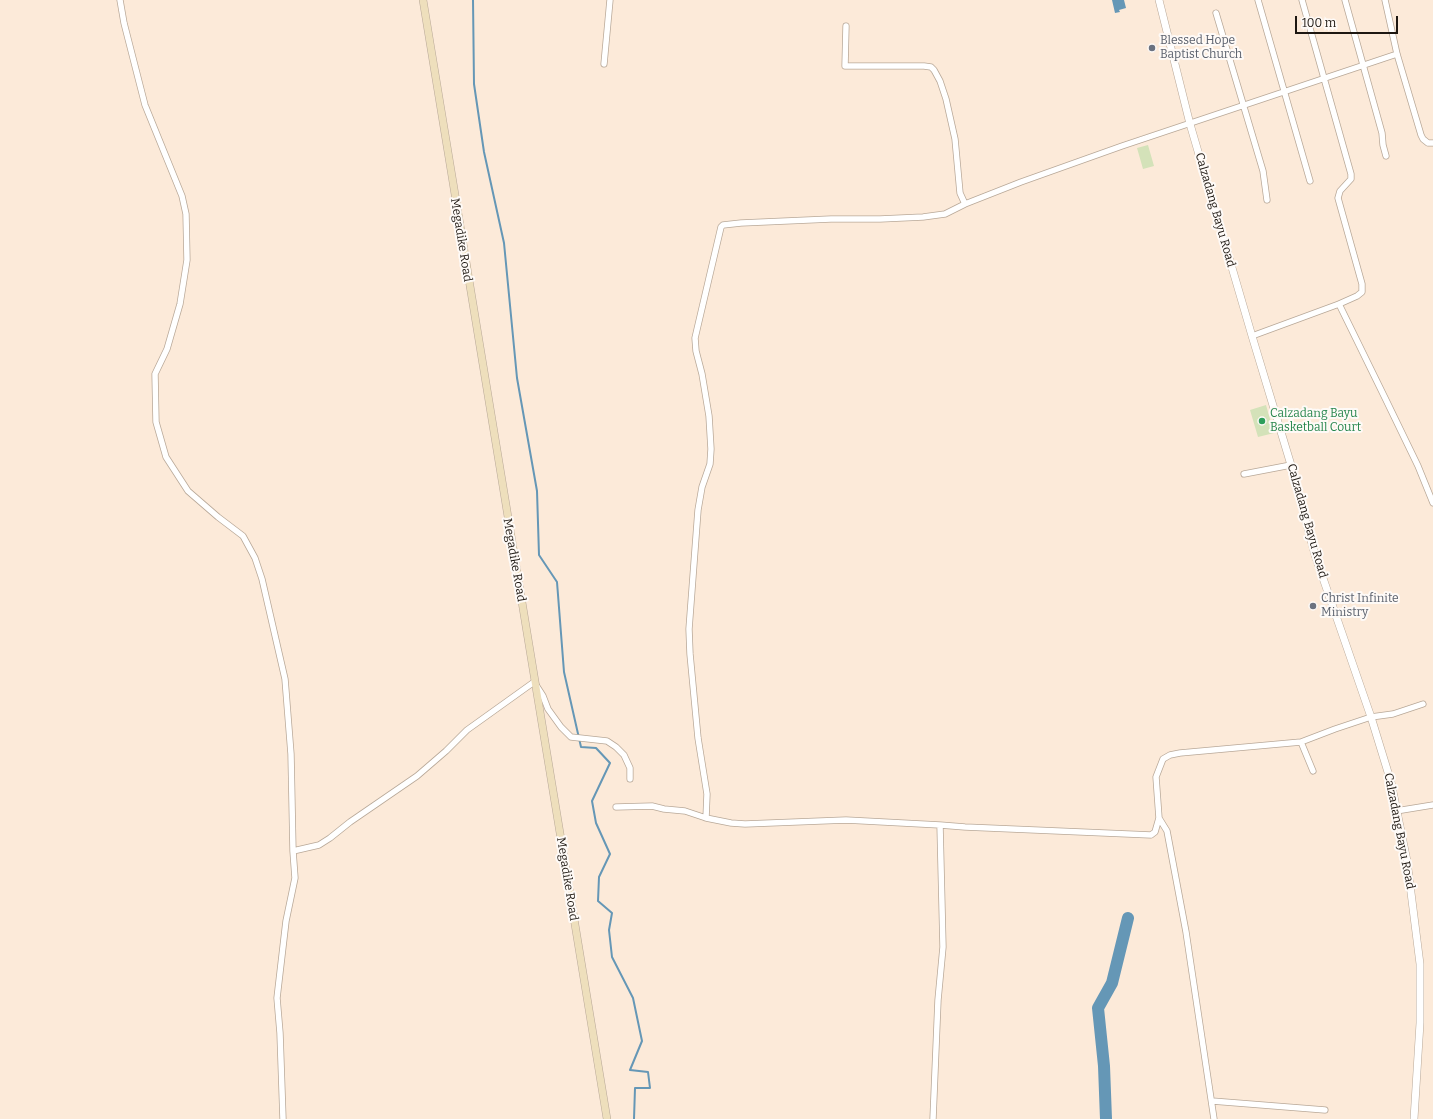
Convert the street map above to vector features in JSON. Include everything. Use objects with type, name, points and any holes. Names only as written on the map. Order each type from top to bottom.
[{"type":"main road","name":"Megadike Road","points":[[422,0],[607,1119]]},
{"type":"street","points":[[120,0],[124,23],[145,105],[182,196],[186,214],[187,260],[180,304],[167,350],[155,374],[156,422],[166,457],[188,491],[242,536],[255,558],[262,579],[285,679],[291,754],[294,878],[286,921],[277,998],[280,1033],[283,1119]]},
{"type":"street","points":[[604,64],[610,0]]},
{"type":"street","name":"Calzadang Bayu Road","points":[[1159,0],[1190,124],[1291,465],[1315,555],[1372,717],[1391,782],[1407,861],[1420,964],[1420,1023],[1414,1119]]},
{"type":"street","points":[[1258,0],[1310,181]]},
{"type":"street","points":[[1252,336],[1339,304],[1360,294],[1362,288],[1338,198],[1340,191],[1351,180],[1351,174],[1302,0]]},
{"type":"street","points":[[1345,0],[1382,133],[1386,156]]},
{"type":"street","points":[[1385,0],[1397,54],[1421,135],[1428,143],[1433,142]]},
{"type":"street","points":[[1216,13],[1263,171],[1267,200]]},
{"type":"street","points":[[846,26],[845,66],[924,66],[930,67],[934,70],[940,81],[946,99],[955,139],[960,193],[965,204]]},
{"type":"street","points":[[706,818],[707,794],[698,738],[689,629],[698,510],[702,487],[710,464],[711,449],[709,416],[702,374],[696,351],[695,338],[721,227],[723,225],[740,223],[831,219],[872,219],[935,216],[945,214],[965,204],[1122,146],[1397,54]]},
{"type":"street","points":[[1339,304],[1388,402],[1418,466],[1433,503]]},
{"type":"street","points":[[1244,474],[1291,465]]},
{"type":"street","points":[[293,851],[318,845],[330,838],[350,822],[417,776],[446,751],[467,730],[534,682],[543,696],[548,709],[561,727],[571,737],[607,742],[616,747],[624,755],[630,768],[630,779]]},
{"type":"street","points":[[616,807],[652,806],[685,811],[706,818],[731,823],[750,824],[846,820],[973,828],[1151,835],[1155,832],[1159,818],[1156,777],[1163,759],[1170,755],[1301,742],[1372,717],[1393,714],[1423,704]]},
{"type":"street","points":[[1301,742],[1313,771]]},
{"type":"street","points":[[1396,811],[1433,805]]},
{"type":"street","points":[[1159,818],[1167,831],[1186,932],[1214,1119]]},
{"type":"street","points":[[933,1119],[938,1000],[943,947],[940,825]]},
{"type":"street","points":[[1212,1101],[1325,1110]]},
{"type":"green space","points":[[1148,145],[1154,166],[1143,169],[1137,148]]},
{"type":"green space","name":"Calzadang Bayu Basketball Court","points":[[1266,405],[1274,433],[1258,437],[1250,410]]},
{"type":"water","points":[[1112,0],[1124,0],[1126,8],[1115,13]]},
{"type":"waterway","points":[[473,0],[474,84],[484,152],[504,243],[517,378],[537,491],[539,555],[557,582],[564,672],[581,747],[596,748],[610,763],[592,801],[596,823],[610,854],[599,877],[598,901],[612,913],[609,930],[612,957],[633,998],[642,1041],[630,1070],[648,1072],[650,1088],[635,1088],[634,1119]]},
{"type":"waterway","points":[[1106,1119],[1104,1066],[1098,1008],[1112,983],[1128,918]]},
{"type":"place","name":"Blessed Hope Baptist Church","points":[[1152,48]]},
{"type":"place","name":"Calzadang Bayu Basketball Court","points":[[1262,421]]},
{"type":"place","name":"Christ Infinite Ministry","points":[[1313,606]]}]
